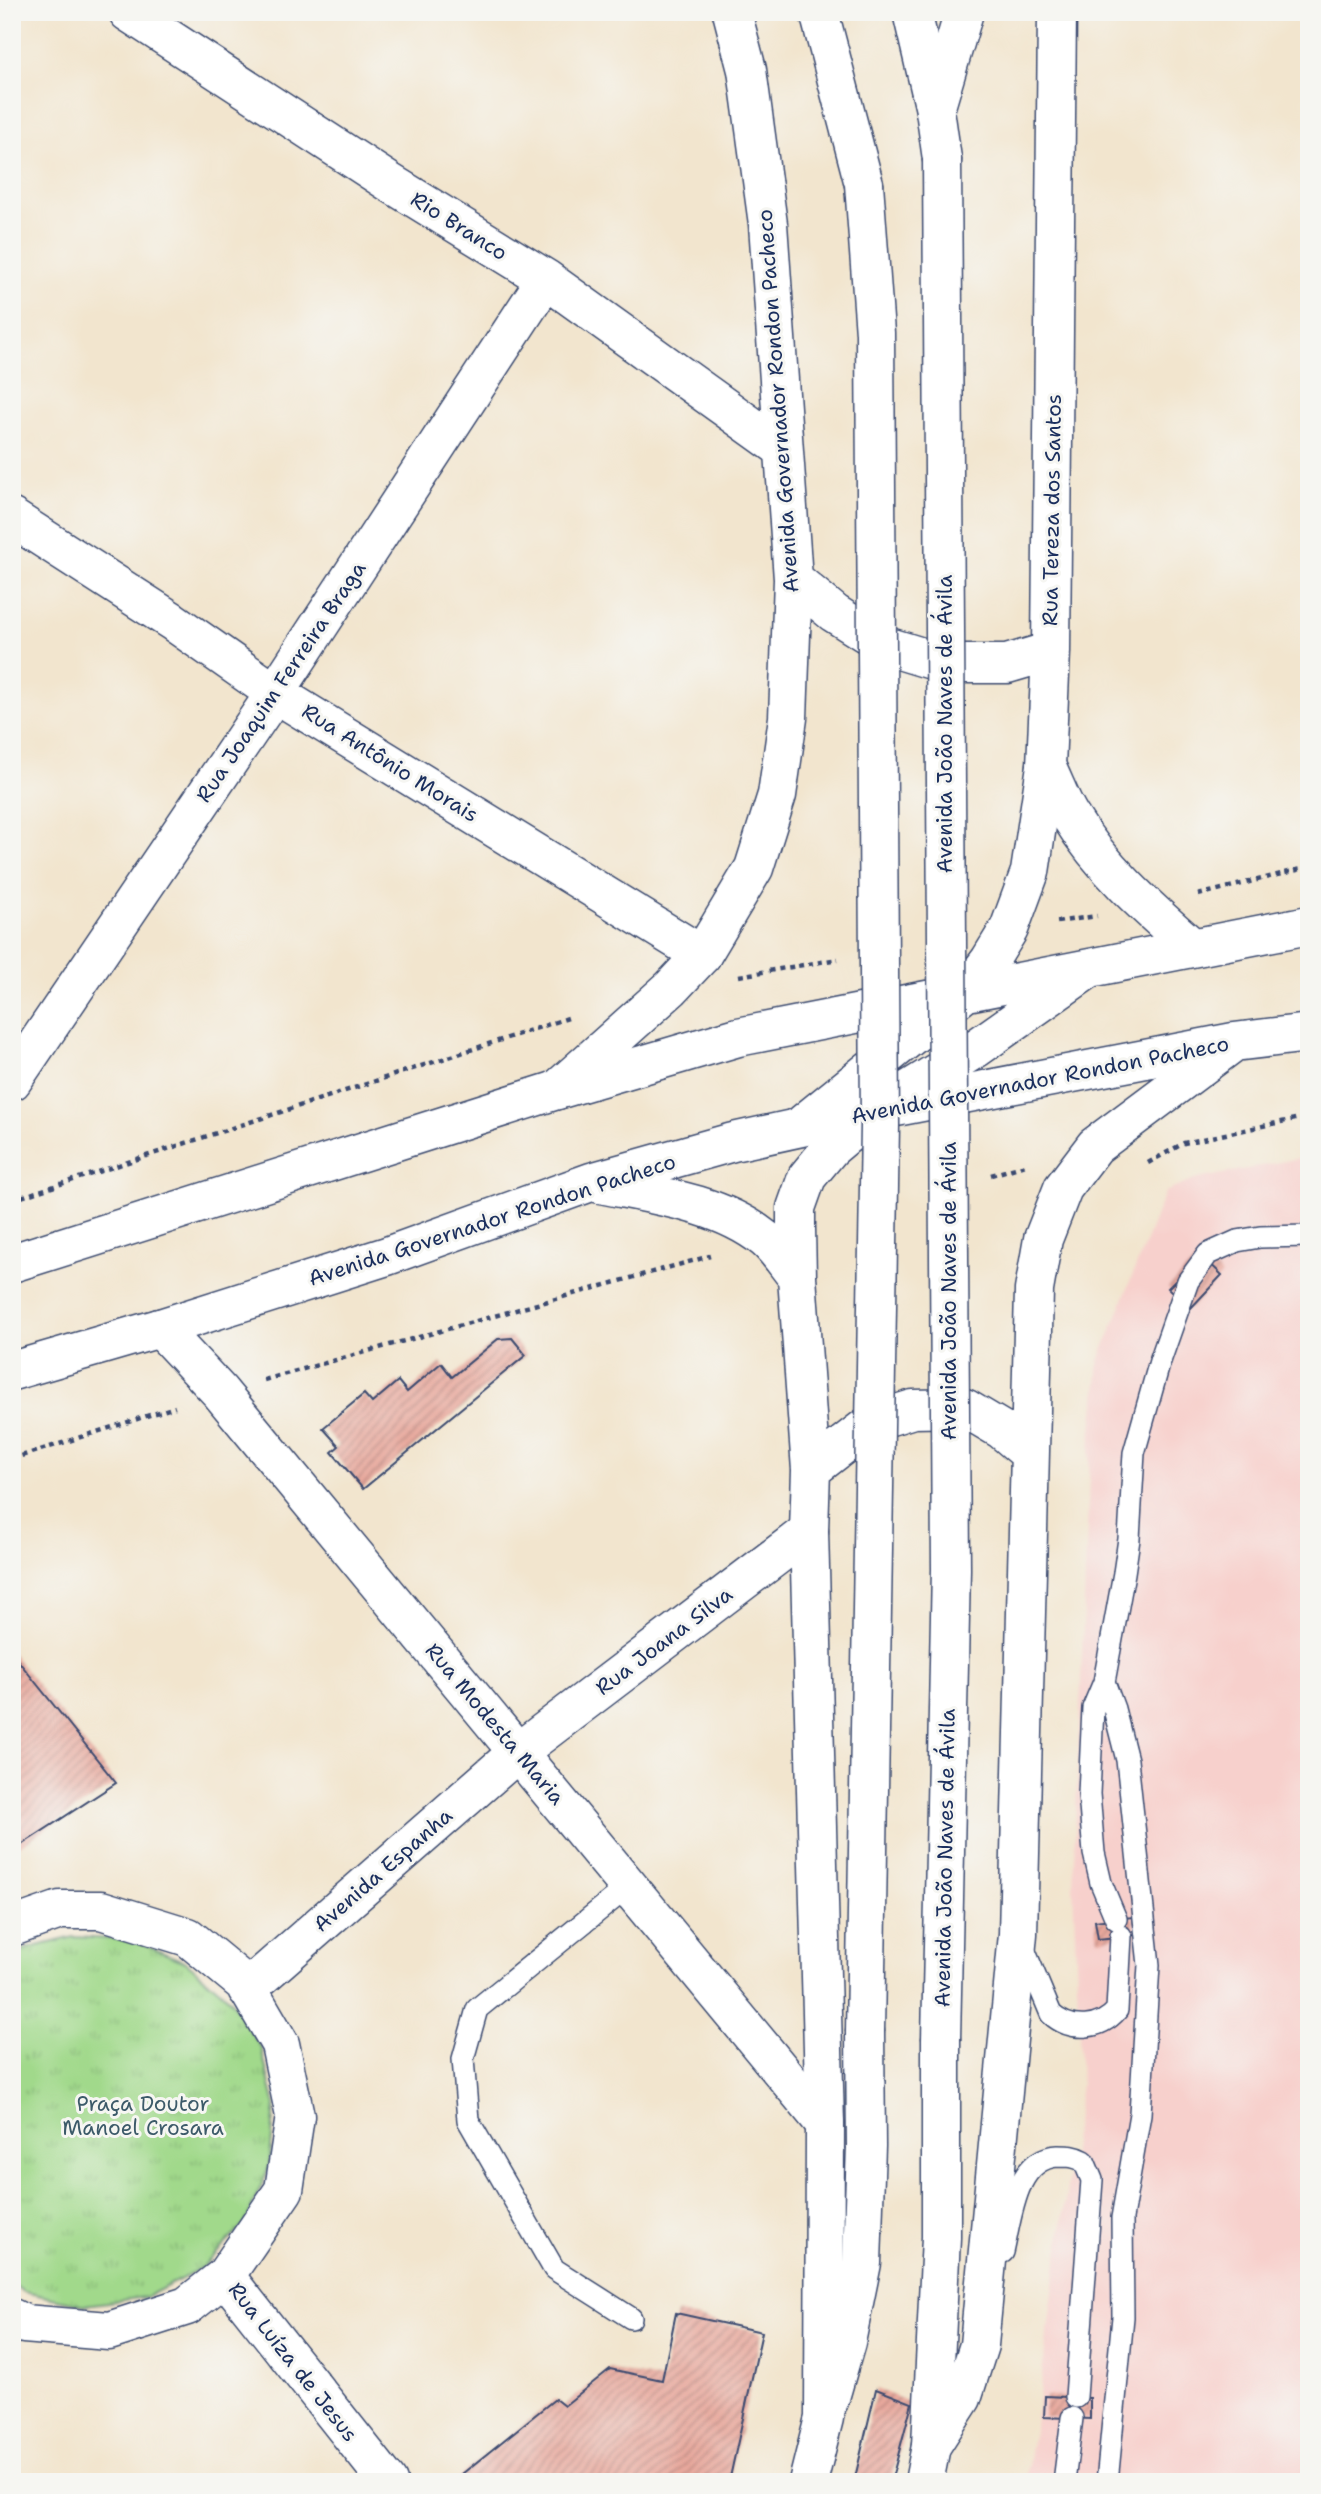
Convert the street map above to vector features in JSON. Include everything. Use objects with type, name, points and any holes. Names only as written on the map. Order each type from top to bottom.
[{"type":"main road","name":"Rio Branco","points":[[128,12],[377,175],[546,279],[783,449]]},
{"type":"main road","name":"Avenida Governador Rondon Pacheco","points":[[557,1090],[671,988],[702,955],[754,868],[777,795],[788,718],[793,579],[768,224],[747,70],[732,12]]},
{"type":"main road","points":[[808,2482],[846,2342],[862,2263],[866,2146],[865,2032],[880,1111],[875,333],[864,184],[819,12]]},
{"type":"main road","name":"Avenida João Naves de Ávila","points":[[912,12],[935,110],[942,159],[951,1569],[941,2040],[941,2237],[928,2464]]},
{"type":"main road","points":[[935,110],[964,12]]},
{"type":"main road","name":"Rua Tereza dos Santos","points":[[967,991],[1009,929],[1030,872],[1046,766],[1051,651],[1057,12]]},
{"type":"main road","name":"Rua Joaquim Ferreira Braga","points":[[12,1081],[275,693],[546,279]]},
{"type":"main road","name":"Rua Antônio Morais","points":[[12,519],[172,621],[275,693],[702,955]]},
{"type":"main road","points":[[793,579],[834,613],[886,646],[945,664],[1007,664],[1051,651]]},
{"type":"main road","points":[[1046,766],[1069,814],[1094,851],[1148,908],[1192,947]]},
{"type":"main road","name":"Avenida Governador Rondon Pacheco","points":[[12,1263],[557,1090],[737,1037],[1309,925]]},
{"type":"main road","points":[[824,2418],[825,2124],[809,1531],[811,1469],[797,1277],[796,1208],[807,1177],[831,1148],[875,1111],[978,1047],[1087,970]]},
{"type":"main road","points":[[800,1126],[967,991]]},
{"type":"main road","name":"Avenida Governador Rondon Pacheco","points":[[12,1371],[160,1328],[387,1256],[591,1182],[733,1142],[875,1111],[1234,1042],[1309,1033]]},
{"type":"main road","name":"Avenida João Naves de Ávila","points":[[928,2464],[962,2398],[979,2346],[1018,1934],[1028,1453],[1034,1290],[1043,1239],[1063,1188],[1094,1146],[1234,1042]]},
{"type":"main road","points":[[591,1182],[692,1204],[737,1222],[766,1240],[797,1277]]},
{"type":"main road","name":"Rua Modesta Maria","points":[[160,1328],[220,1392],[825,2124]]},
{"type":"main road","points":[[811,1469],[874,1421],[913,1409],[965,1408],[1002,1430],[1028,1453]]},
{"type":"main road","name":"Rua Joana Silva","points":[[518,1752],[809,1531]]},
{"type":"main road","name":"Avenida Espanha","points":[[247,1989],[518,1752]]},
{"type":"main road","points":[[12,1927],[60,1910],[101,1910],[188,1937],[245,1984],[280,2044],[295,2116],[284,2190],[225,2276],[187,2306],[109,2331],[23,2324],[12,2318]]},
{"type":"main road","name":"Rua Luíza de Jesus","points":[[225,2276],[388,2482]]},
{"type":"lane","points":[[1018,1934],[1051,2014],[1059,2021],[1071,2026],[1101,2024],[1117,2010],[1118,1928],[1101,1883],[1094,1853],[1088,1794],[1093,1708],[1104,1682],[1125,1573],[1134,1454],[1160,1361],[1188,1281],[1208,1254],[1237,1241],[1260,1237],[1309,1236]]},
{"type":"lane","points":[[1104,1682],[1115,1709],[1127,1760],[1149,1965],[1140,2114],[1122,2218],[1123,2317],[1107,2482]]},
{"type":"lane","points":[[629,1886],[477,2009],[463,2059],[468,2120],[554,2269],[631,2318]]},
{"type":"lane","points":[[979,2346],[1020,2183],[1033,2165],[1052,2156],[1074,2155],[1084,2161],[1093,2180],[1074,2408],[1064,2482]]},
{"type":"path","points":[[1094,1146],[1138,1169],[1184,1143],[1309,1116]]},
{"type":"path","points":[[978,1179],[1030,1164]]},
{"type":"path","points":[[12,1459],[220,1392],[766,1240]]},
{"type":"shaded area","points":[[1309,1156],[1309,2482],[1025,2482],[1081,2084],[1073,1885],[1090,1451],[1099,1361],[1165,1192],[1194,1180]]},
{"type":"green space","name":"Praça Doutor Manoel Crosara","points":[[74,1937],[132,1940],[186,1962],[230,1999],[261,2048],[275,2105],[269,2167],[245,2224],[201,2269],[146,2297],[85,2305],[24,2292],[12,2284],[12,1955],[18,1951]]},
{"type":"building","points":[[1201,1255],[1222,1275],[1190,1309],[1168,1288]]},
{"type":"building","points":[[512,1338],[526,1355],[363,1489],[332,1452],[339,1446],[323,1428],[364,1394],[372,1403],[398,1381],[407,1392],[441,1363],[452,1377],[498,1339]]},
{"type":"building","points":[[12,1653],[116,1783],[12,1851]]},
{"type":"building","points":[[1133,1917],[1135,1935],[1098,1939],[1095,1921]]},
{"type":"building","points":[[676,2313],[762,2332],[729,2482],[452,2482],[555,2399],[564,2406],[610,2369],[662,2380]]},
{"type":"building","points":[[876,2389],[912,2403],[891,2482],[854,2482]]},
{"type":"building","points":[[1045,2396],[1090,2398],[1090,2419],[1044,2417]]}]
